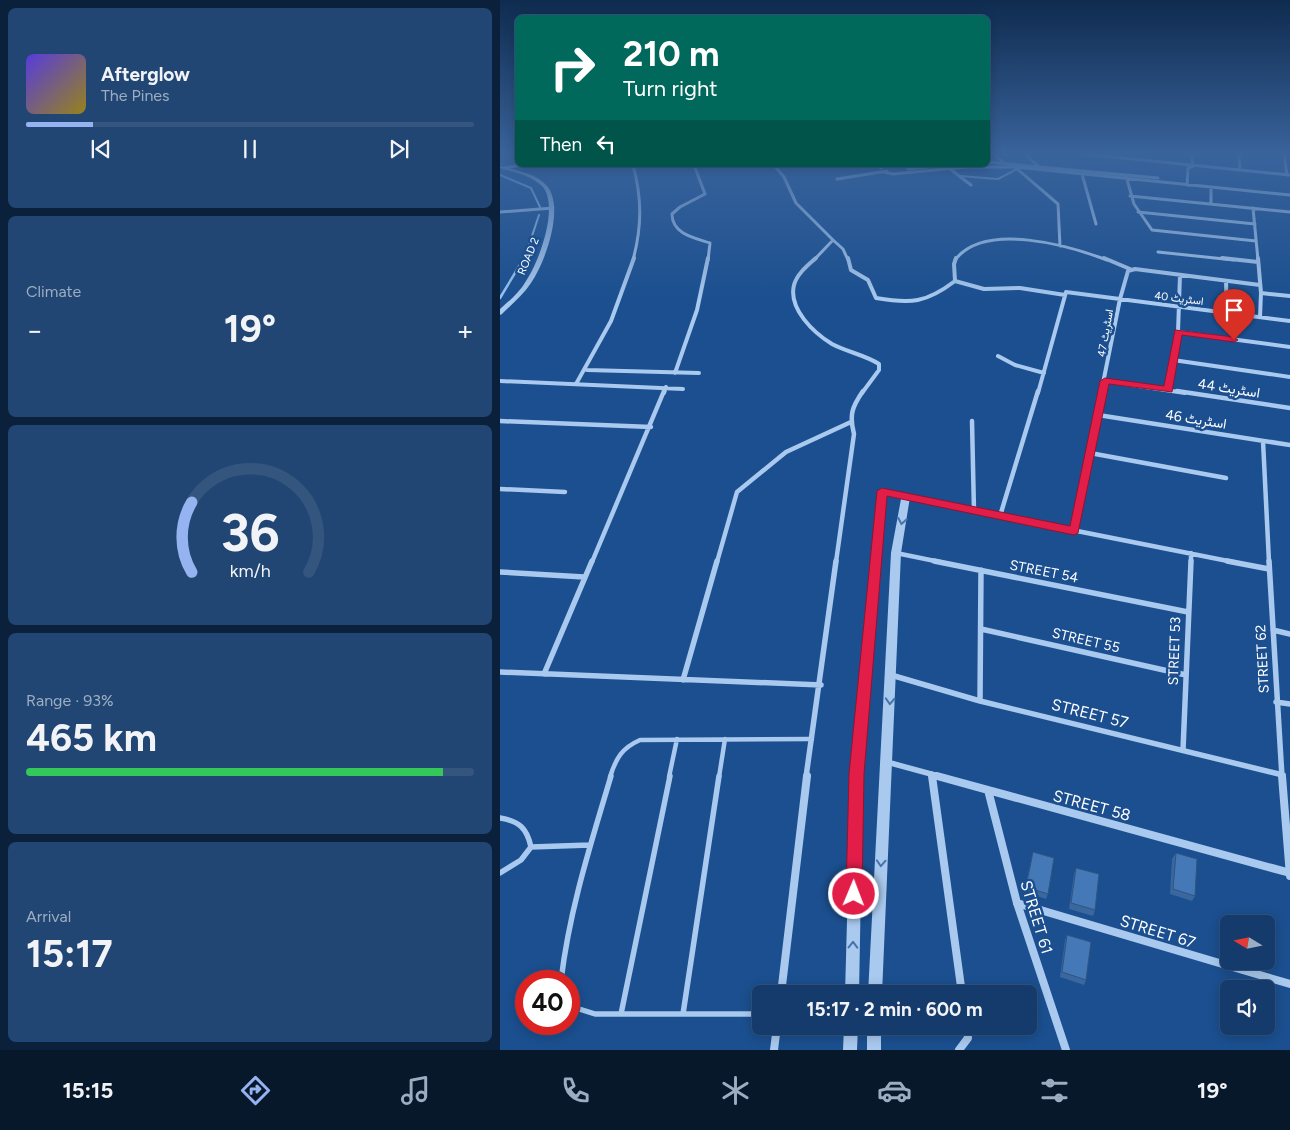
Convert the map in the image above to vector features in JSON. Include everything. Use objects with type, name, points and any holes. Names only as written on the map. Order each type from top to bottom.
[{"type":"street","points":[[500,213],[553,208],[552,203]]},
{"type":"street","points":[[576,384],[587,370],[609,325],[635,260],[641,203]]},
{"type":"street","points":[[675,373],[689,337],[706,278],[710,243],[684,234],[672,220],[672,214],[688,203]]},
{"type":"street","points":[[796,203],[833,240],[842,244],[851,270],[866,276],[870,280],[876,298],[908,304],[919,302],[955,282],[956,259],[964,252],[977,245],[1015,238],[1060,246],[1103,258],[1130,269],[1260,285]]},
{"type":"street","points":[[1057,203],[1060,246]]},
{"type":"street","points":[[1090,203],[1096,224]]},
{"type":"street","points":[[1134,203],[1152,230],[1256,241]]},
{"type":"street","points":[[1211,203],[1290,212]]},
{"type":"street","name":"ROAD 2","points":[[500,313],[529,281],[546,241],[553,208]]},
{"type":"street","points":[[1253,208],[1260,285],[1260,317]]},
{"type":"street","points":[[1138,212],[1255,224]]},
{"type":"street","points":[[782,985],[804,796],[814,739],[854,434],[851,422],[852,407],[879,370],[879,364],[819,335],[793,298],[792,291],[798,276],[825,252],[833,240]]},
{"type":"street","points":[[1158,252],[1258,262]]},
{"type":"street","name":"اسٹریٹ 47","points":[[1074,531],[1120,299],[1130,269]]},
{"type":"street","points":[[1168,390],[1178,332],[1180,275]]},
{"type":"street","points":[[1226,281],[1227,313]]},
{"type":"street","name":"اسٹریٹ 40","points":[[955,282],[984,290],[1020,288],[1290,321]]},
{"type":"street","points":[[1000,516],[1044,373],[1065,293]]},
{"type":"street","points":[[1260,293],[1290,296]]},
{"type":"street","points":[[1178,332],[1290,347]]},
{"type":"street","points":[[998,356],[1015,365],[1044,373]]},
{"type":"street","points":[[1173,360],[1290,377]]},
{"type":"street","points":[[587,370],[699,373]]},
{"type":"street","points":[[500,381],[683,388]]},
{"type":"street","name":"اسٹریٹ 44","points":[[1105,381],[1290,408]]},
{"type":"street","points":[[544,674],[584,577],[651,427],[666,388]]},
{"type":"street","name":"اسٹریٹ 46","points":[[1098,415],[1290,445]]},
{"type":"street","points":[[500,421],[651,427]]},
{"type":"street","points":[[972,421],[974,511]]},
{"type":"street","points":[[683,680],[737,492],[786,452],[851,422]]},
{"type":"street","name":"STREET 62","points":[[1263,441],[1276,702],[1290,874]]},
{"type":"street","points":[[1090,453],[1226,478]]},
{"type":"street","points":[[500,490],[565,492]]},
{"type":"street","points":[[852,985],[857,774],[882,491],[1269,569]]},
{"type":"street","points":[[875,985],[896,553],[906,497]]},
{"type":"street","name":"STREET 54","points":[[896,553],[1188,612]]},
{"type":"street","name":"STREET 53","points":[[1183,750],[1191,553]]},
{"type":"street","points":[[980,700],[981,570]]},
{"type":"street","points":[[500,572],[584,577]]},
{"type":"street","name":"STREET 55","points":[[981,629],[1186,675]]},
{"type":"street","points":[[1273,630],[1290,634]]},
{"type":"street","points":[[500,672],[821,686]]},
{"type":"street","name":"STREET 57","points":[[891,675],[980,700],[1283,775]]},
{"type":"street","points":[[1276,702],[1290,704]]},
{"type":"street","name":"STREET 58","points":[[887,761],[1290,874]]},
{"type":"street","points":[[932,774],[961,985]]},
{"type":"street","name":"STREET 61","points":[[988,790],[1017,903],[1066,1050]]},
{"type":"street","name":"STREET 67","points":[[1017,903],[1290,984]]},
{"type":"street","points":[[774,1050],[776,1035]]},
{"type":"street","points":[[850,1050],[851,1035]]},
{"type":"street","points":[[874,1035],[874,1050]]},
{"type":"street","points":[[959,1050],[968,1038],[968,1035]]},
{"type":"lane","points":[[621,1014],[677,739]]},
{"type":"lane","points":[[683,1014],[725,739]]},
{"type":"lane","points":[[562,970],[564,955],[590,845],[619,754],[626,746],[640,740],[814,739]]},
{"type":"lane","points":[[500,818],[517,821],[528,832],[531,847],[521,860],[500,873]]},
{"type":"lane","points":[[531,847],[590,845]]},
{"type":"lane","points":[[580,1009],[595,1014],[752,1014]]},
{"type":"building","points":[[1033,852],[1054,858],[1048,894],[1026,887]]},
{"type":"building","points":[[1176,853],[1197,859],[1195,896],[1173,889]]},
{"type":"building","points":[[1076,868],[1099,874],[1095,910],[1071,903]]},
{"type":"building","points":[[1067,935],[1091,942],[1086,980],[1062,972]]},
{"type":"waterway","points":[[538,203],[540,207]]},
{"type":"waterway","points":[[524,260],[539,215]]},
{"type":"waterway","points":[[500,298],[524,258]]},
{"type":"route","points":[[854,894],[857,774],[882,491],[1074,531],[1105,381],[1168,390],[1178,332],[1234,340]]}]
